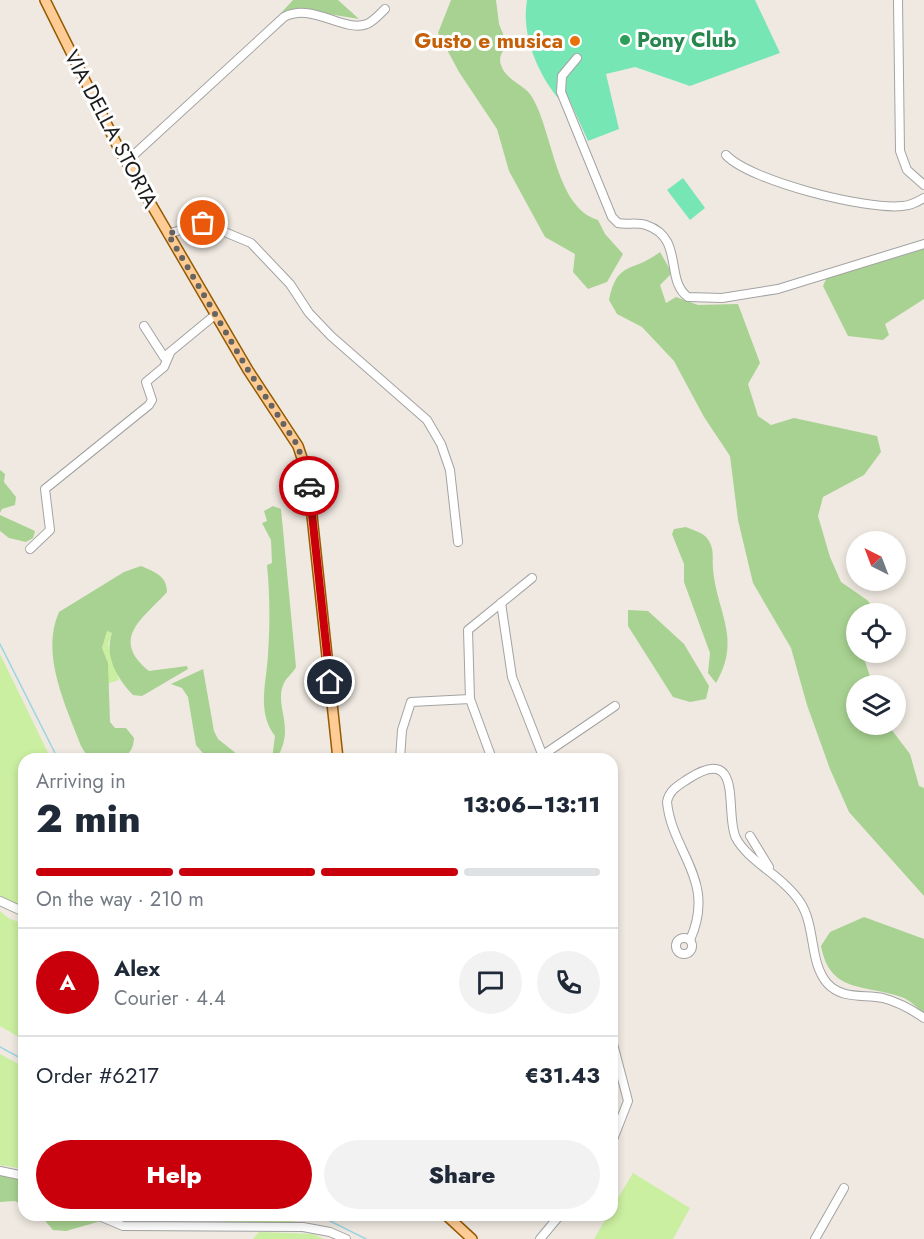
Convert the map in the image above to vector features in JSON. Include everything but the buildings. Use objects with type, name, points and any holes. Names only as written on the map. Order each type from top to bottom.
[{"type":"main road","name":"VIA DELLA STORTA","points":[[45,0],[126,162],[215,315],[298,446],[305,467],[337,753]]},
{"type":"main road","points":[[452,1221],[472,1239]]},
{"type":"street","points":[[898,0],[900,154],[909,172],[924,185]]},
{"type":"street","points":[[126,162],[288,15],[315,14],[361,25],[369,23],[385,9]]},
{"type":"street","points":[[577,58],[562,76],[561,92],[616,222],[644,225],[662,235],[670,246],[681,290],[686,296],[697,299],[737,297],[789,286],[924,244]]},
{"type":"street","points":[[183,109],[203,87]]},
{"type":"street","points":[[726,155],[739,166],[764,177],[850,200],[901,207],[924,198]]},
{"type":"street","points":[[168,234],[211,214]]},
{"type":"street","points":[[191,225],[208,224],[252,243],[290,284],[309,312],[331,336],[427,420],[441,444],[450,470],[458,542]]},
{"type":"street","points":[[144,326],[164,357],[215,315]]},
{"type":"street","points":[[30,549],[50,530],[45,489],[149,405],[152,400],[146,382],[164,367],[170,353]]},
{"type":"street","points":[[490,753],[470,699],[468,630],[532,578]]},
{"type":"street","points":[[501,603],[512,677],[541,753]]},
{"type":"street","points":[[400,753],[402,730],[411,702],[470,699]]},
{"type":"street","points":[[549,753],[615,706]]},
{"type":"street","points":[[690,940],[698,915],[698,896],[692,868],[668,805],[668,796],[674,789],[702,771],[711,770],[723,775],[731,786],[735,836],[744,849],[771,870],[795,895],[805,910],[820,972],[831,986],[846,994],[893,1001],[924,1018]]},
{"type":"street","points":[[750,836],[771,870]]},
{"type":"street","points":[[0,901],[18,909]]},
{"type":"street","points":[[618,1063],[628,1101],[618,1127]]},
{"type":"street","points":[[0,1171],[18,1175]]},
{"type":"street","points":[[815,1239],[844,1188]]},
{"type":"street","points":[[111,1221],[123,1226],[303,1227],[322,1230],[346,1239]]},
{"type":"street","points":[[540,1239],[555,1221]]},
{"type":"green space","points":[[293,0],[338,0],[359,19],[305,10],[281,13]]},
{"type":"green space","points":[[451,0],[496,0],[499,24],[507,44],[500,59],[503,70],[530,94],[538,108],[563,183],[572,199],[583,212],[598,220],[605,234],[623,254],[607,282],[588,289],[573,272],[575,254],[545,237],[509,171],[497,129],[459,72],[438,33]]},
{"type":"green space","points":[[527,0],[755,0],[780,53],[690,86],[635,67],[606,74],[619,129],[588,141],[569,99],[558,98],[537,65],[526,26]]},
{"type":"green space","points":[[683,178],[705,208],[690,220],[667,190]]},
{"type":"green space","points":[[924,246],[924,299],[885,324],[889,335],[883,340],[848,336],[823,286],[827,277]]},
{"type":"green space","points":[[660,252],[672,273],[660,285],[666,303],[676,297],[698,305],[738,304],[760,363],[748,384],[758,416],[771,425],[794,418],[877,436],[881,452],[864,475],[823,497],[818,516],[830,557],[841,582],[846,585],[846,591],[854,591],[870,603],[846,603],[846,663],[865,663],[870,675],[846,675],[846,735],[896,735],[910,754],[919,786],[924,788],[924,896],[849,812],[830,769],[807,705],[791,648],[753,583],[738,520],[730,456],[704,417],[674,361],[642,327],[617,314],[609,300],[612,287],[622,273]]},
{"type":"green space","points":[[0,470],[5,474],[4,482],[16,497],[15,505],[2,509],[0,513]]},
{"type":"green space","points":[[273,506],[281,509],[296,667],[285,681],[281,692],[285,737],[279,753],[273,753],[275,736],[269,726],[264,706],[269,632],[267,565],[272,563],[271,540],[262,523],[267,521],[264,511]]},
{"type":"green space","points":[[0,515],[35,531],[33,538],[26,542],[9,538],[0,531]]},
{"type":"green space","points":[[686,527],[705,536],[712,549],[715,585],[728,639],[727,653],[716,683],[708,673],[710,653],[684,582],[684,564],[672,534],[674,529]]},
{"type":"green space","points":[[141,566],[162,578],[167,592],[134,629],[131,638],[132,648],[137,659],[149,671],[187,666],[188,669],[142,696],[133,695],[117,674],[110,650],[112,633],[107,631],[102,648],[108,663],[110,722],[115,728],[126,728],[134,738],[133,746],[128,753],[85,753],[57,680],[52,645],[54,628],[59,612],[124,572]]},
{"type":"green space","points":[[628,610],[648,611],[684,644],[709,686],[706,699],[690,702],[673,697],[628,626]]},
{"type":"green space","points":[[107,631],[112,633],[108,645],[119,680],[107,684],[108,663],[102,648]]},
{"type":"green space","points":[[0,654],[48,753],[18,753],[18,906],[0,896]]},
{"type":"green space","points":[[203,669],[214,731],[218,739],[236,753],[203,753],[196,745],[188,697],[182,688],[171,684]]},
{"type":"green space","points":[[0,911],[8,918],[18,922],[18,1036],[0,1026]]},
{"type":"green space","points":[[864,917],[924,939],[924,1013],[904,998],[851,985],[832,972],[821,946],[830,932]]},
{"type":"green space","points":[[0,1054],[18,1064],[18,1168],[0,1165]]},
{"type":"green space","points":[[633,1173],[690,1208],[673,1239],[594,1239],[604,1221],[618,1221],[618,1198]]},
{"type":"green space","points":[[0,1175],[18,1176],[18,1203],[0,1202]]},
{"type":"green space","points":[[45,1221],[101,1221],[66,1231],[53,1230]]},
{"type":"green space","points":[[217,1221],[295,1221],[280,1224]]},
{"type":"green space","points":[[259,1232],[313,1234],[324,1239],[253,1239]]},
{"type":"waterway","points":[[0,644],[55,753]]},
{"type":"waterway","points":[[0,1047],[18,1057]]},
{"type":"waterway","points":[[330,1221],[366,1239]]},
{"type":"way so far","points":[[203,223],[168,234],[248,370],[298,446],[309,486]]},
{"type":"place","name":"Pony Club","points":[[625,40]]},
{"type":"place","name":"Gusto e musica","points":[[575,41]]},
{"type":"route","points":[[309,486],[330,682]]}]
